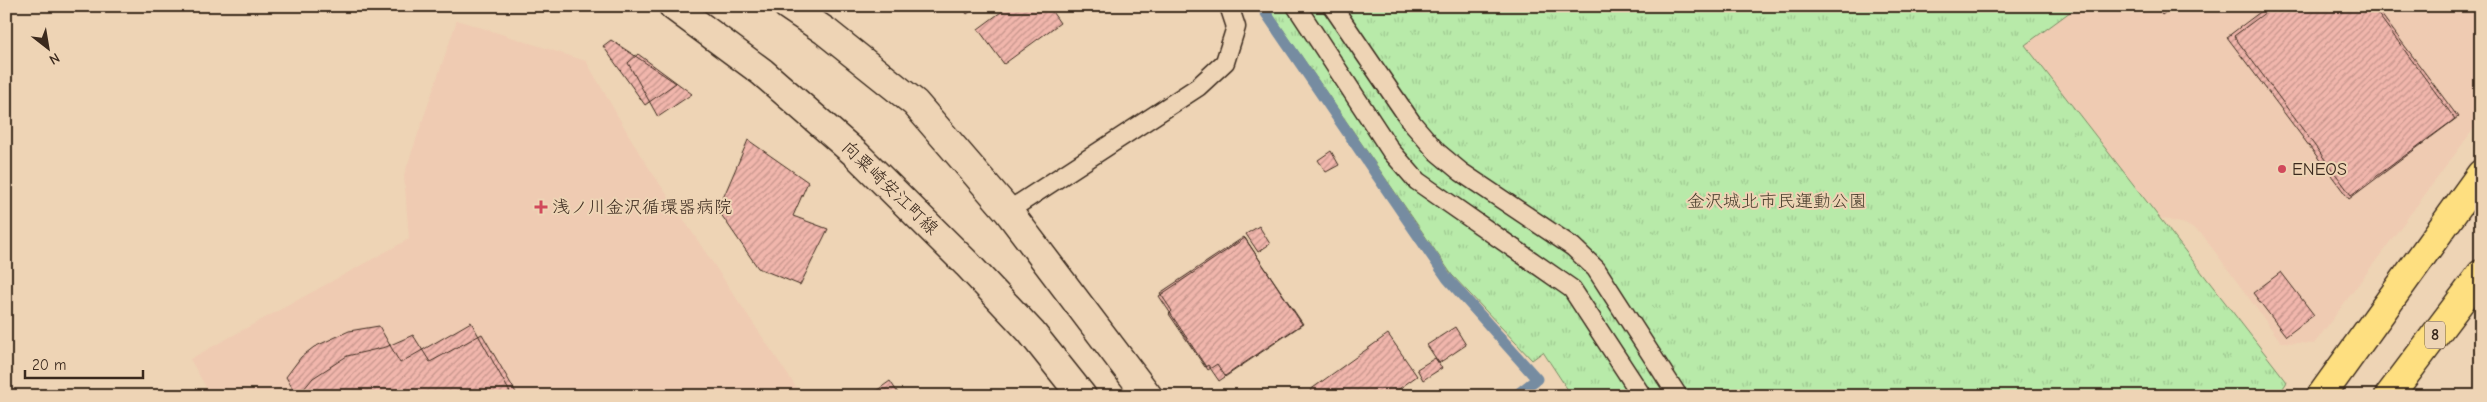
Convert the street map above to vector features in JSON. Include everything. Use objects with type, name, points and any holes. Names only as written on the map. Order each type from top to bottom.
[{"type":"highway","points":[[2321,396],[2481,174]]},
{"type":"highway","name":"8","points":[[2389,396],[2481,274]]},
{"type":"main road","name":"向粟崎安江町線","points":[[673,6],[762,72],[857,155],[973,270],[1031,332],[1082,396]]},
{"type":"main road","points":[[788,6],[824,31],[915,103],[1008,211],[1148,396]]},
{"type":"lane","points":[[1008,211],[1198,86],[1225,62],[1236,27],[1229,6]]},
{"type":"lane","points":[[1296,6],[1390,151],[1416,181],[1572,289],[1642,396]]},
{"type":"lane","points":[[1332,6],[1412,123],[1437,152],[1461,172],[1573,247],[1596,269],[1678,396]]},
{"type":"shaded area","name":"ENEOS","points":[[2078,6],[2481,6],[2481,119],[2314,344],[2281,342],[2202,234],[2185,224],[2160,218],[2025,45]]},
{"type":"shaded area","name":"浅ノ川金沢循環器病院","points":[[457,20],[586,61],[641,156],[802,396],[211,396],[190,359],[409,239],[404,175]]},
{"type":"green space","name":"金沢城北市民運動公園","points":[[1267,6],[2078,6],[2025,45],[2287,382],[2278,396],[1572,396],[1543,352],[1532,360],[1452,275]]},
{"type":"building","points":[[962,6],[978,6],[967,14]]},
{"type":"building","points":[[1009,6],[1048,6],[1060,23],[1004,64],[978,29]]},
{"type":"building","points":[[2156,6],[2174,6],[2162,15]]},
{"type":"building","points":[[2268,6],[2375,6],[2458,117],[2349,199],[2227,37]]},
{"type":"building","points":[[2274,6],[2372,6],[2455,119],[2351,195],[2234,36]]},
{"type":"building","points":[[611,40],[676,83],[645,105],[603,46]]},
{"type":"building","points":[[638,54],[692,94],[658,117],[628,63]]},
{"type":"building","points":[[748,140],[808,182],[793,216],[828,229],[800,285],[758,268],[718,210]]},
{"type":"building","points":[[1331,151],[1339,165],[1326,172],[1318,160]]},
{"type":"building","points":[[1259,226],[1270,244],[1258,252],[1246,234]]},
{"type":"building","points":[[1244,237],[1303,324],[1219,381],[1208,365],[1205,367],[1169,314],[1172,311],[1160,293]]},
{"type":"building","points":[[1245,238],[1302,324],[1225,376],[1217,364],[1208,370],[1159,296]]},
{"type":"building","points":[[2281,272],[2314,315],[2286,336],[2253,293]]},
{"type":"building","points":[[471,322],[512,396],[297,396],[286,377],[301,357],[314,347],[349,331],[379,326],[400,363]]},
{"type":"building","points":[[1455,327],[1466,345],[1439,363],[1427,345]]},
{"type":"building","points":[[482,334],[518,396],[298,396],[313,378],[347,356],[386,347],[413,335],[430,362]]},
{"type":"building","points":[[1388,334],[1417,376],[1389,396],[1315,396],[1310,390]]},
{"type":"building","points":[[1435,358],[1442,368],[1423,380],[1417,369]]},
{"type":"building","points":[[890,381],[900,396],[869,396]]},
{"type":"waterway","points":[[1261,6],[1447,278],[1537,379],[1515,396]]},
{"type":"place","name":"ENEOS","points":[[2282,169]]},
{"type":"place","name":"浅ノ川金沢循環器病院","points":[[541,207]]}]
